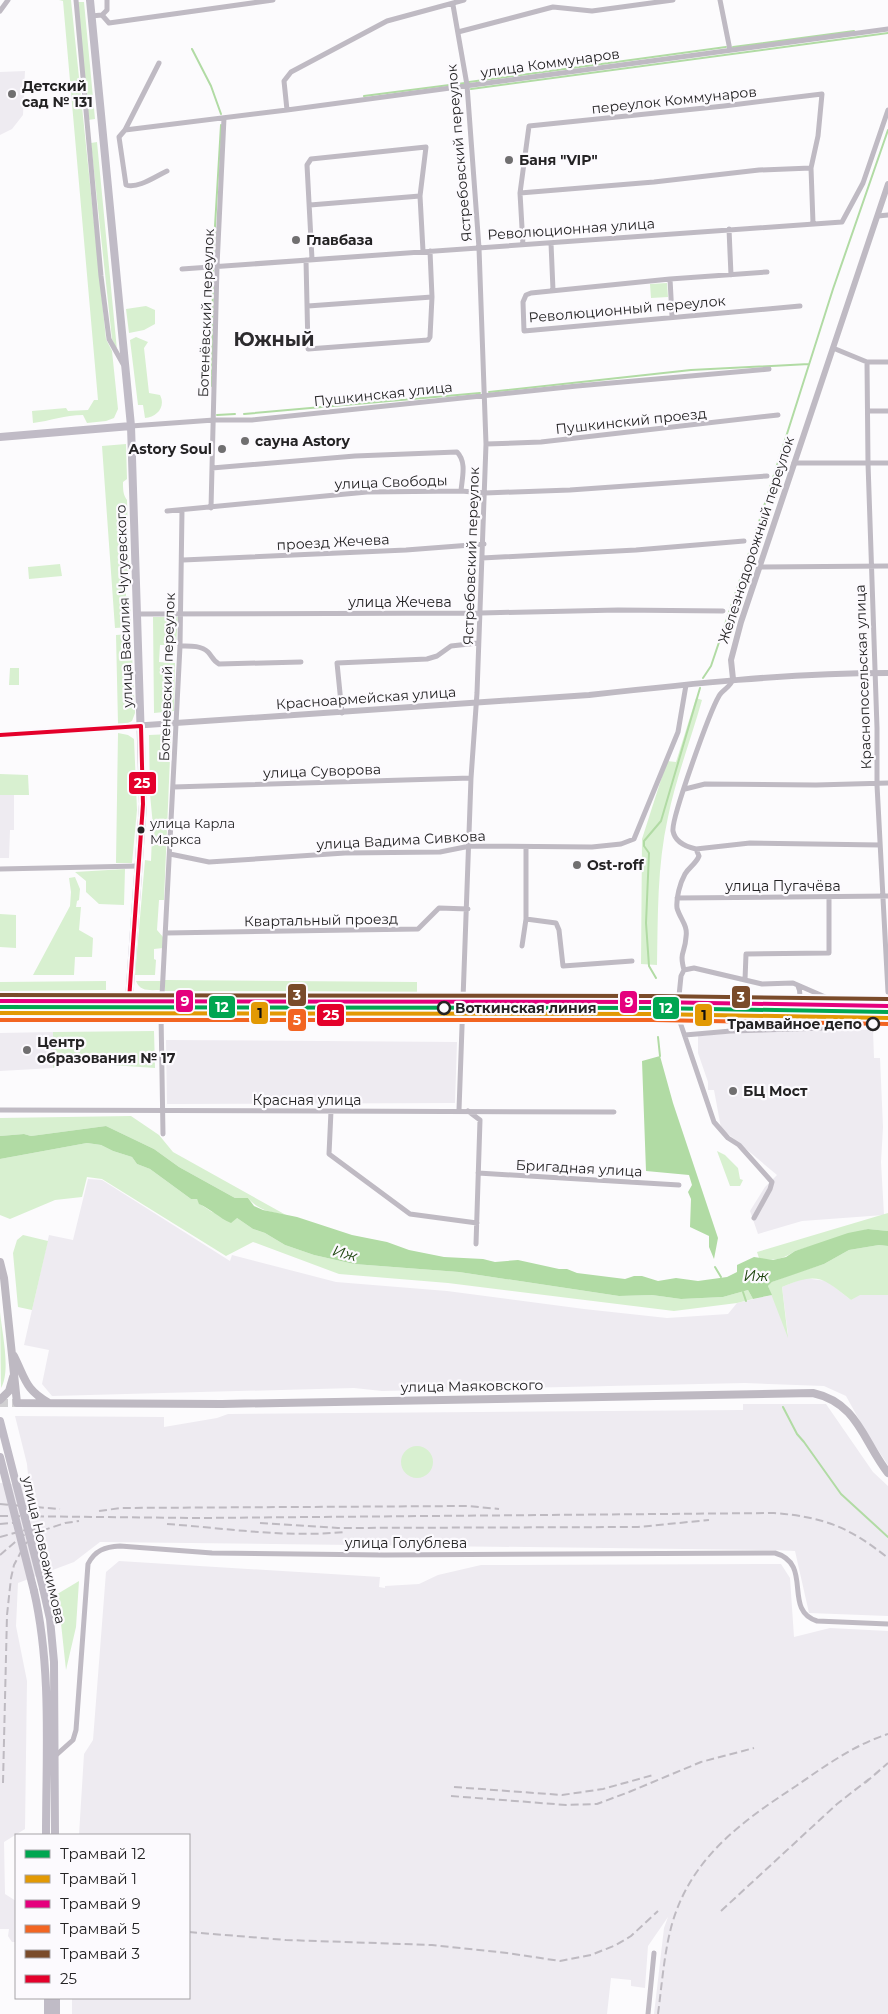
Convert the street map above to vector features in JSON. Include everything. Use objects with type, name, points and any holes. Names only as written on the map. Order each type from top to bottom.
[{"type":"main road","name":"улица Василия Чугуевского","points":[[90,0],[131,426],[143,804],[128,1014]]},
{"type":"main road","name":"Пушкинская улица","points":[[0,437],[131,426]]},
{"type":"main road","points":[[0,998],[162,996],[653,1002],[682,999],[787,1004],[888,1003]]},
{"type":"main road","points":[[0,1015],[462,1015],[653,1012],[682,1016],[888,1019]]},
{"type":"main road","points":[[0,1262],[4,1278],[14,1373],[9,1390],[0,1400]]},
{"type":"main road","points":[[12,1353],[28,1387],[34,1394],[49,1403]]},
{"type":"main road","name":"улица Маяковского","points":[[14,1373],[17,1403],[222,1404],[813,1393],[832,1399],[842,1405],[852,1415],[888,1473]]},
{"type":"main road","name":"улица Новоажимова","points":[[0,1421],[50,1619],[53,1646],[55,1834]]},
{"type":"main road","name":"улица Новоажимова","points":[[0,1457],[34,1591],[41,1628],[45,1661],[46,1834]]},
{"type":"main road","points":[[48,1999],[48,2014]]},
{"type":"main road","points":[[56,1999],[56,2014]]},
{"type":"street","points":[[0,11],[8,0]]},
{"type":"street","name":"улица Василия Чугуевского","points":[[76,0],[101,276],[109,339],[124,366]]},
{"type":"street","points":[[91,16],[102,15],[107,10],[107,0]]},
{"type":"street","points":[[102,15],[110,23],[273,0]]},
{"type":"street","points":[[286,110],[284,81],[291,72],[387,21],[452,5],[464,0]]},
{"type":"street","points":[[458,32],[554,7],[592,10],[673,0]]},
{"type":"street","points":[[720,0],[730,50]]},
{"type":"street","name":"Ястребовский переулок","points":[[452,5],[468,85],[478,248],[486,444],[484,544],[478,643],[477,703],[471,778],[468,910],[459,1110]]},
{"type":"street","name":"улица Коммунаров","points":[[125,130],[888,29]]},
{"type":"street","points":[[158,63],[125,130],[119,137],[126,185],[137,185],[167,171]]},
{"type":"street","name":"переулок Коммунаров","points":[[520,193],[528,126],[822,94],[823,100],[818,136],[811,168]]},
{"type":"street","name":"Революционная улица","points":[[182,269],[842,222],[863,183],[888,110]]},
{"type":"street","name":"Ботенёвский переулок","points":[[212,508],[217,266],[224,118]]},
{"type":"street","points":[[423,251],[420,196],[426,147],[311,159],[308,165],[310,204],[308,349],[428,340],[430,337],[432,297],[430,251]]},
{"type":"street","points":[[523,245],[520,193],[654,182],[758,170],[811,168],[813,223]]},
{"type":"street","name":"Железнодорожный переулок","points":[[733,679],[731,660],[733,648],[888,184]]},
{"type":"street","points":[[310,204],[420,196]]},
{"type":"street","points":[[878,216],[888,215]]},
{"type":"street","points":[[729,229],[731,275]]},
{"type":"street","points":[[551,243],[552,290]]},
{"type":"street","name":"Революционный переулок","points":[[767,272],[670,279],[531,293],[524,298],[525,332],[672,316],[800,306]]},
{"type":"street","points":[[670,279],[672,316]]},
{"type":"street","points":[[308,306],[432,297]]},
{"type":"street","points":[[833,348],[867,362],[888,362]]},
{"type":"street","name":"Краснопосельская улица","points":[[867,362],[877,784],[880,845],[886,896],[888,992]]},
{"type":"street","name":"Пушкинская улица","points":[[131,426],[214,420],[252,420],[769,369]]},
{"type":"street","points":[[868,411],[888,411]]},
{"type":"street","name":"Пушкинский проезд","points":[[486,444],[541,442],[778,415]]},
{"type":"street","points":[[212,468],[278,464],[355,456],[457,452],[461,456],[463,464],[461,491]]},
{"type":"street","points":[[794,463],[888,463]]},
{"type":"street","name":"улица Свободы","points":[[167,511],[367,492],[461,491],[485,493],[570,490],[767,476]]},
{"type":"street","name":"Ботеневский переулок","points":[[162,996],[182,614],[182,510]]},
{"type":"street","points":[[482,558],[636,550],[744,541]]},
{"type":"street","name":"проезд Жечева","points":[[182,560],[406,550],[484,544]]},
{"type":"street","points":[[759,567],[888,566]]},
{"type":"street","name":"улица Жечева","points":[[137,614],[481,613],[618,610],[724,611]]},
{"type":"street","points":[[342,713],[337,662],[427,659],[437,656],[451,646],[478,643]]},
{"type":"street","points":[[180,646],[202,648],[219,664],[300,662]]},
{"type":"street","name":"Красноармейская улица","points":[[0,735],[477,703],[646,690],[733,679],[888,673]]},
{"type":"street","points":[[733,679],[732,684],[720,694],[708,719],[673,830],[677,839],[688,847],[696,849],[750,843],[880,845]]},
{"type":"street","name":"улица Вадима Сивкова","points":[[170,854],[209,862],[345,853],[440,852],[470,846],[592,847],[621,844],[634,839],[678,732],[686,685]]},
{"type":"street","name":"улица Суворова","points":[[173,787],[471,778]]},
{"type":"street","points":[[685,789],[704,784],[888,783]]},
{"type":"street","points":[[522,946],[526,919],[526,847]]},
{"type":"street","points":[[682,999],[681,976],[684,970],[681,956],[686,937],[686,926],[677,907],[677,898],[685,873],[696,864],[699,856],[696,849]]},
{"type":"street","points":[[0,869],[139,866]]},
{"type":"street","name":"улица Пугачёва","points":[[677,898],[886,896]]},
{"type":"street","points":[[745,980],[746,954],[829,953],[829,897]]},
{"type":"street","name":"Квартальный проезд","points":[[166,934],[418,930],[439,908],[468,910]]},
{"type":"street","points":[[526,919],[556,924],[559,930],[563,966],[632,961]]},
{"type":"street","points":[[684,970],[694,968],[762,984],[792,983],[842,1004]]},
{"type":"street","points":[[787,1004],[798,999],[800,995],[798,985]]},
{"type":"street","points":[[161,1014],[163,1134]]},
{"type":"street","points":[[682,1016],[685,1035],[714,1122],[728,1138],[739,1145],[772,1182],[754,1218]]},
{"type":"street","points":[[685,1035],[731,1031],[857,1027],[869,1018]]},
{"type":"street","name":"Красная улица","points":[[0,1110],[467,1110],[614,1112]]},
{"type":"street","points":[[467,1110],[480,1120],[476,1244]]},
{"type":"street","points":[[331,1111],[329,1154],[410,1214],[476,1223]]},
{"type":"street","name":"Бригадная улица","points":[[478,1173],[679,1185]]},
{"type":"street","name":"улица Голублева","points":[[54,1757],[73,1740],[76,1730],[88,1564],[93,1555],[109,1547],[120,1546],[212,1553],[374,1555],[775,1553],[785,1556],[790,1560],[794,1568],[800,1604],[804,1614],[810,1619],[817,1621],[888,1624]]},
{"type":"street","points":[[648,2014],[654,1953]]},
{"type":"shaded area","points":[[59,0],[71,0],[106,339],[112,351],[118,409],[114,418],[87,423],[83,415],[33,423],[32,411],[66,408],[68,411],[88,410],[94,400],[98,400],[63,1]]},
{"type":"shaded area","points":[[78,2],[84,2],[95,119],[88,120]]},
{"type":"shaded area","name":"Детский сад № 131","points":[[25,71],[23,115],[12,129],[0,135],[0,72]]},
{"type":"shaded area","points":[[97,142],[117,350],[112,339],[91,143]]},
{"type":"shaded area","points":[[667,283],[668,297],[651,298],[650,284]]},
{"type":"shaded area","points":[[146,306],[155,310],[155,324],[144,330],[129,333],[126,309]]},
{"type":"shaded area","points":[[136,337],[148,342],[144,348],[149,393],[160,395],[162,399],[159,411],[153,416],[145,418],[143,405],[138,405],[130,340]]},
{"type":"shaded area","points":[[126,444],[127,479],[123,482],[123,487],[127,500],[129,575],[126,577],[126,596],[130,597],[131,627],[115,628],[102,446]]},
{"type":"shaded area","points":[[60,564],[62,576],[29,579],[28,567]]},
{"type":"shaded area","points":[[153,617],[178,617],[176,645],[160,645],[159,662],[175,663],[174,711],[154,713]]},
{"type":"shaded area","points":[[131,634],[135,713],[132,721],[126,724],[118,724],[116,635]]},
{"type":"shaded area","points":[[10,668],[19,668],[19,685],[9,685]]},
{"type":"shaded area","points":[[696,698],[702,700],[675,788],[664,835],[659,891],[657,965],[641,964],[642,839],[667,761],[676,762]]},
{"type":"shaded area","points":[[118,733],[128,735],[134,739],[137,810],[132,863],[116,863]]},
{"type":"shaded area","points":[[171,734],[164,900],[159,900],[157,930],[163,937],[163,948],[154,949],[154,959],[156,960],[155,975],[135,975],[145,860],[151,861],[152,835],[154,835],[155,827],[153,826],[150,794],[149,735]]},
{"type":"shaded area","points":[[0,774],[28,775],[29,795],[0,795]]},
{"type":"shaded area","points":[[0,795],[14,795],[14,830],[10,830],[9,858],[0,858]]},
{"type":"shaded area","points":[[125,869],[124,905],[99,904],[86,892],[86,881],[75,872]]},
{"type":"shaded area","points":[[75,877],[80,889],[76,907],[81,907],[79,930],[93,938],[92,957],[75,957],[74,975],[33,975],[70,906],[69,878]]},
{"type":"shaded area","points":[[0,914],[16,915],[16,948],[0,947]]},
{"type":"shaded area","points":[[165,980],[417,982],[417,994],[165,991]]},
{"type":"shaded area","points":[[106,981],[106,990],[0,991],[0,982]]},
{"type":"shaded area","points":[[136,981],[161,981],[161,990],[143,989]]},
{"type":"shaded area","points":[[847,1029],[873,1030],[874,1058],[880,1058],[883,1127],[881,1162],[884,1215],[802,1221],[758,1234],[750,1211],[765,1187],[777,1175],[721,1128],[714,1090],[708,1090],[708,1082],[698,1053],[698,1036]]},
{"type":"shaded area","points":[[154,1031],[155,1068],[67,1062],[53,1068],[53,1032]]},
{"type":"shaded area","name":"Центр образования № 17","points":[[53,1032],[53,1068],[0,1071],[0,1033]]},
{"type":"shaded area","points":[[166,1040],[457,1042],[455,1103],[167,1104]]},
{"type":"shaded area","points":[[131,1116],[159,1135],[173,1152],[286,1215],[260,1208],[248,1198],[235,1198],[179,1167],[154,1149],[106,1126],[31,1136],[24,1134],[0,1136],[0,1118]]},
{"type":"shaded area","points":[[87,1143],[101,1145],[132,1157],[137,1164],[150,1169],[191,1199],[197,1199],[200,1204],[212,1212],[237,1218],[253,1229],[265,1233],[285,1245],[314,1255],[354,1264],[459,1272],[619,1296],[652,1295],[681,1299],[723,1297],[748,1290],[753,1299],[737,1303],[674,1311],[448,1283],[339,1274],[253,1242],[226,1256],[102,1179],[87,1177],[82,1197],[55,1200],[10,1219],[0,1215],[0,1159]]},
{"type":"shaded area","points":[[717,1151],[725,1155],[738,1168],[740,1179],[743,1180],[740,1186],[730,1186]]},
{"type":"shaded area","points":[[88,1179],[102,1180],[230,1261],[232,1255],[336,1282],[447,1291],[667,1318],[728,1314],[737,1303],[772,1295],[788,1335],[782,1287],[804,1278],[827,1281],[851,1300],[860,1294],[888,1295],[888,1465],[867,1434],[846,1396],[824,1386],[745,1383],[382,1391],[354,1388],[52,1396],[42,1384],[49,1350],[24,1345],[49,1235],[73,1240]]},
{"type":"shaded area","points":[[888,1213],[888,1231],[868,1229],[795,1251],[778,1259],[759,1258],[757,1252]]},
{"type":"shaded area","points":[[23,1235],[48,1241],[32,1310],[18,1307],[13,1253],[17,1240]]},
{"type":"shaded area","points":[[879,1245],[888,1246],[888,1295],[860,1295],[851,1300],[826,1282],[812,1278],[782,1287],[788,1338],[768,1286],[772,1282],[824,1264],[849,1250]]},
{"type":"shaded area","points":[[0,1312],[6,1362],[4,1381],[1,1388]]},
{"type":"shaded area","points":[[743,1404],[826,1404],[873,1472],[888,1486],[888,1616],[809,1613],[795,1551],[772,1550],[100,1542],[74,1562],[18,1583],[16,1626],[27,1681],[25,1829],[4,1842],[5,1894],[15,1900],[15,1942],[12,1942],[8,1936],[9,1929],[0,1929],[0,1483],[29,1485],[27,1464],[15,1416],[164,1417],[164,1427],[217,1418],[228,1414],[743,1410]]},
{"type":"shaded area","points":[[417,1446],[423,1447],[428,1451],[432,1456],[432,1468],[428,1473],[423,1477],[417,1478],[411,1477],[406,1473],[402,1468],[401,1462],[402,1456],[406,1451],[411,1447]]},
{"type":"shaded area","points":[[119,1561],[380,1577],[379,1587],[385,1588],[385,1586],[419,1584],[438,1575],[481,1565],[781,1564],[790,1578],[794,1637],[830,1628],[888,1631],[888,2014],[654,2014],[664,1928],[668,1917],[648,1946],[645,1988],[631,1986],[631,1980],[611,1978],[607,2014],[72,2014],[72,1999],[190,1999],[190,1834],[79,1834],[84,1754],[93,1740],[106,1572]]},
{"type":"shaded area","points":[[79,1581],[76,1627],[66,1670],[60,1614],[54,1596]]},
{"type":"water","points":[[660,1056],[673,1103],[718,1238],[714,1259],[709,1247],[709,1236],[690,1227],[691,1199],[688,1192],[692,1185],[689,1175],[646,1171],[642,1061]]},
{"type":"water","name":"Иж","points":[[106,1126],[154,1149],[179,1167],[235,1198],[248,1198],[254,1206],[263,1210],[297,1217],[352,1235],[387,1242],[409,1250],[444,1257],[483,1259],[495,1262],[518,1260],[567,1269],[577,1273],[625,1279],[642,1276],[658,1281],[676,1278],[698,1281],[727,1277],[737,1272],[737,1265],[754,1257],[773,1260],[786,1257],[795,1251],[848,1233],[868,1229],[888,1231],[888,1246],[879,1245],[849,1250],[824,1264],[772,1282],[768,1286],[772,1295],[753,1299],[748,1290],[723,1297],[681,1299],[652,1295],[619,1296],[459,1272],[354,1264],[314,1255],[285,1245],[265,1233],[253,1229],[237,1218],[231,1223],[227,1221],[199,1204],[197,1199],[191,1199],[150,1169],[137,1164],[132,1157],[101,1145],[87,1143],[0,1159],[0,1136],[24,1134],[31,1136]]},
{"type":"waterway","points":[[733,47],[854,31]]},
{"type":"waterway","points":[[471,89],[888,33]]},
{"type":"waterway","points":[[469,82],[726,47]]},
{"type":"waterway","points":[[192,49],[211,86],[221,114]]},
{"type":"waterway","points":[[364,96],[465,83]]},
{"type":"waterway","points":[[213,260],[221,125]]},
{"type":"waterway","points":[[703,678],[711,666],[833,289],[888,130]]},
{"type":"waterway","points":[[212,386],[213,269]]},
{"type":"waterway","points":[[489,392],[691,370],[809,364]]},
{"type":"waterway","points":[[244,414],[480,393]]},
{"type":"waterway","points":[[217,415],[235,414]]},
{"type":"waterway","points":[[656,978],[649,966],[646,923],[649,853],[644,846],[644,841],[661,821],[700,688]]},
{"type":"waterway","points":[[658,1037],[660,1056]]},
{"type":"waterway","points":[[715,1267],[721,1277]]},
{"type":"waterway","points":[[743,1292],[746,1301]]},
{"type":"waterway","points":[[783,1407],[797,1434],[841,1494],[888,1537]]},
{"type":"tunnel","points":[[0,1403],[17,1403]]},
{"type":"railway","points":[[0,1504],[60,1509]]},
{"type":"railway","points":[[99,1511],[121,1508],[467,1506],[499,1509]]},
{"type":"railway","points":[[0,1516],[198,1518],[774,1513],[807,1517],[835,1525],[861,1538],[888,1558]]},
{"type":"railway","points":[[260,1523],[338,1528],[638,1527],[709,1520]]},
{"type":"railway","points":[[3,1783],[7,1615],[14,1565],[25,1544],[41,1531],[65,1523],[79,1521]]},
{"type":"railway","points":[[0,1524],[22,1522]]},
{"type":"railway","points":[[167,1524],[299,1534],[344,1532]]},
{"type":"railway","points":[[0,1555],[22,1536],[38,1527]]},
{"type":"railway","points":[[0,1537],[29,1529]]},
{"type":"railway","points":[[658,2014],[665,1957],[672,1924],[681,1901],[705,1861],[720,1844],[756,1813],[840,1757],[863,1744],[888,1734]]},
{"type":"railway","points":[[451,1796],[566,1805],[597,1804],[701,1762],[754,1748]]},
{"type":"railway","points":[[865,1783],[888,1763]]},
{"type":"railway","points":[[454,1787],[562,1795],[603,1789],[653,1775]]},
{"type":"railway","points":[[721,1911],[837,1804],[869,1779]]},
{"type":"railway","points":[[190,1932],[286,1940],[432,1945],[560,1961],[591,1955],[616,1945],[631,1936],[658,1911]]},
{"type":"tram line","name":"3","points":[[0,995],[653,996],[888,999]]},
{"type":"tram line","name":"9","points":[[0,1001],[653,1002],[888,1006]]},
{"type":"tram line","name":"12","points":[[0,1007],[653,1008],[888,1012]]},
{"type":"tram line","name":"1","points":[[0,1013],[653,1014],[888,1018]]},
{"type":"tram line","name":"5","points":[[0,1020],[653,1020],[888,1024]]},
{"type":"transit line","name":"25","points":[[0,735],[141,726],[143,804],[128,1014],[420,1016],[653,1012],[888,1019]]},
{"type":"transit line","name":"25","points":[[0,998],[309,995],[495,1000]]},
{"type":"place","name":"Детский сад № 131","points":[[12,94]]},
{"type":"place","name":"Баня \"VIP\"","points":[[509,160]]},
{"type":"place","name":"Главбаза","points":[[296,240]]},
{"type":"place","name":"сауна Astory","points":[[245,441]]},
{"type":"place","name":"Astory Soul","points":[[222,449]]},
{"type":"place","name":"улица Карла Маркса","points":[[141,830]]},
{"type":"place","name":"Ost-roff","points":[[577,865]]},
{"type":"place","name":"Воткинская линия","points":[[444,1008]]},
{"type":"place","name":"Трамвайное депо","points":[[873,1024]]},
{"type":"place","name":"Центр образования № 17","points":[[27,1050]]},
{"type":"place","name":"БЦ Мост","points":[[733,1091]]},
{"type":"district","name":"Южный","points":[[274,339]]}]
